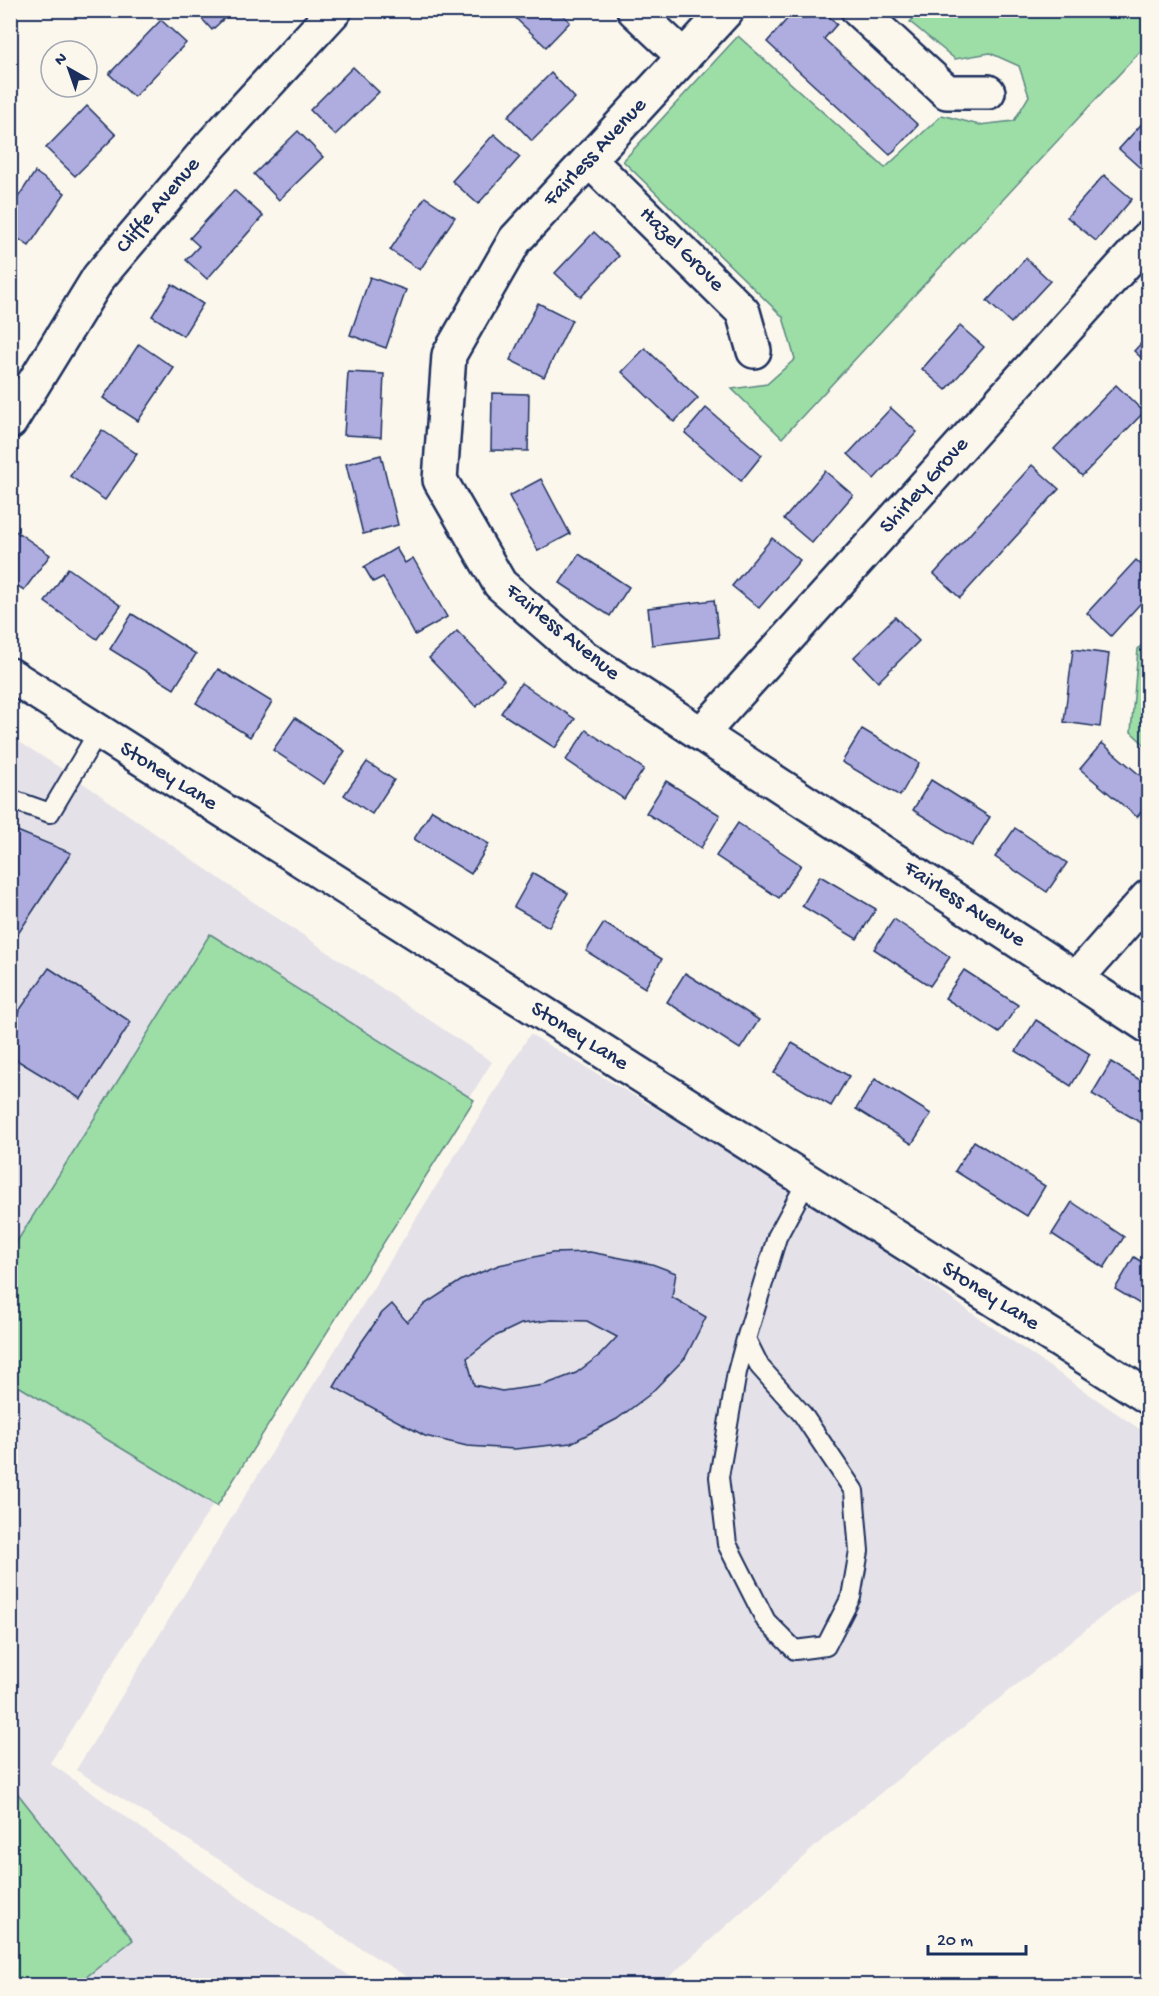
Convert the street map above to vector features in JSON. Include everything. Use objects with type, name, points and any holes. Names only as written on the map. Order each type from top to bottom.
[{"type":"street","name":"Cliffe Avenue","points":[[10,422],[99,277],[212,144],[335,10]]},
{"type":"street","points":[[634,10],[684,57]]},
{"type":"street","name":"Fairless Avenue","points":[[727,10],[515,240],[449,355],[440,480],[500,584],[585,658],[1149,1026]]},
{"type":"street","points":[[858,10],[947,92],[988,92]]},
{"type":"street","name":"Hazel Grove","points":[[589,160],[743,312],[754,351]]},
{"type":"street","name":"Shirley Grove","points":[[701,734],[1149,238]]},
{"type":"street","name":"Stoney Lane","points":[[10,675],[1149,1397]]},
{"type":"street","points":[[1076,979],[1149,897]]},
{"type":"lane","points":[[10,799],[50,813],[98,732]]},
{"type":"lane","points":[[746,1339],[760,1367],[803,1415],[854,1491],[859,1551],[851,1597],[826,1646],[795,1650],[766,1621],[727,1544],[719,1477],[737,1372],[746,1339],[777,1237],[807,1181]]},
{"type":"shaded area","points":[[10,736],[73,776],[240,893],[492,1062],[50,1763],[362,1985],[11,1985]]},
{"type":"shaded area","points":[[530,1034],[800,1194],[1148,1435],[1148,1580],[829,1834],[660,1985],[420,1985],[76,1770]]},
{"type":"green space","points":[[922,10],[1148,11],[1148,43],[782,438],[732,389],[767,384],[795,359],[783,317],[623,161],[738,36],[885,168],[942,115],[979,125],[1014,121],[1029,96],[1019,66],[990,53],[955,59],[910,22]]},
{"type":"green space","points":[[1148,638],[1148,748],[1131,732],[1138,649]]},
{"type":"green space","points":[[210,934],[474,1100],[217,1506],[10,1381],[11,1251]]},
{"type":"green space","points":[[11,1785],[133,1940],[76,1985],[11,1985]]},
{"type":"building","points":[[194,10],[233,10],[212,30]]},
{"type":"building","points":[[507,10],[558,10],[570,22],[546,47]]},
{"type":"building","points":[[795,10],[805,18],[811,10],[822,10],[837,24],[824,39],[918,125],[890,155],[767,42]]},
{"type":"building","points":[[161,20],[186,43],[134,97],[109,74]]},
{"type":"building","points":[[353,67],[379,92],[335,135],[310,110]]},
{"type":"building","points":[[551,73],[575,98],[532,141],[508,116]]},
{"type":"building","points":[[87,106],[116,135],[75,176],[46,148]]},
{"type":"building","points":[[1148,117],[1148,173],[1147,174],[1119,149]]},
{"type":"building","points":[[298,131],[323,157],[279,200],[254,174]]},
{"type":"building","points":[[494,134],[520,157],[478,204],[452,181]]},
{"type":"building","points":[[35,172],[65,193],[29,246],[10,233],[10,209]]},
{"type":"building","points":[[1104,175],[1132,199],[1096,241],[1067,217]]},
{"type":"building","points":[[234,190],[263,216],[207,279],[186,260],[199,246],[190,238]]},
{"type":"building","points":[[425,197],[455,217],[420,270],[390,250]]},
{"type":"building","points":[[594,232],[619,256],[581,297],[555,273]]},
{"type":"building","points":[[1026,258],[1050,281],[1011,323],[987,301]]},
{"type":"building","points":[[370,277],[406,290],[386,348],[350,335]]},
{"type":"building","points":[[172,284],[203,304],[183,336],[152,316]]},
{"type":"building","points":[[538,303],[572,320],[544,377],[510,360]]},
{"type":"building","points":[[960,326],[984,347],[946,390],[922,369]]},
{"type":"building","points":[[1148,336],[1148,364],[1134,351]]},
{"type":"building","points":[[139,344],[174,368],[138,421],[103,398]]},
{"type":"building","points":[[645,348],[698,398],[674,422],[622,372]]},
{"type":"building","points":[[348,372],[384,374],[381,437],[344,435]]},
{"type":"building","points":[[1116,385],[1144,412],[1082,476],[1054,449]]},
{"type":"building","points":[[492,393],[529,394],[528,451],[491,450]]},
{"type":"building","points":[[706,408],[762,455],[741,481],[685,433]]},
{"type":"building","points":[[891,408],[917,432],[874,479],[848,454]]},
{"type":"building","points":[[102,430],[137,454],[105,500],[70,476]]},
{"type":"building","points":[[381,455],[398,525],[363,534],[346,464]]},
{"type":"building","points":[[1032,465],[1059,489],[960,598],[934,574]]},
{"type":"building","points":[[825,471],[853,495],[812,543],[784,519]]},
{"type":"building","points":[[541,479],[570,534],[538,551],[509,496]]},
{"type":"building","points":[[10,527],[50,555],[24,590],[10,581]]},
{"type":"building","points":[[772,538],[800,560],[759,608],[732,586]]},
{"type":"building","points":[[396,548],[405,563],[413,558],[447,617],[415,635],[383,577],[373,582],[364,567]]},
{"type":"building","points":[[579,554],[629,587],[610,616],[560,583]]},
{"type":"building","points":[[1136,560],[1148,571],[1148,595],[1111,636],[1087,613]]},
{"type":"building","points":[[68,568],[121,606],[97,639],[45,602]]},
{"type":"building","points":[[714,600],[719,637],[652,645],[648,608]]},
{"type":"building","points":[[132,614],[196,654],[174,689],[110,649]]},
{"type":"building","points":[[895,617],[919,641],[878,682],[854,657]]},
{"type":"building","points":[[457,631],[504,680],[476,707],[429,658]]},
{"type":"building","points":[[1073,649],[1109,654],[1100,727],[1064,722]]},
{"type":"building","points":[[218,669],[272,702],[250,737],[196,703]]},
{"type":"building","points":[[521,683],[575,719],[555,748],[501,713]]},
{"type":"building","points":[[295,718],[345,751],[324,784],[273,750]]},
{"type":"building","points":[[862,729],[919,763],[900,796],[842,762]]},
{"type":"building","points":[[586,730],[644,769],[624,799],[566,760]]},
{"type":"building","points":[[1102,743],[1148,782],[1148,804],[1137,817],[1080,769]]},
{"type":"building","points":[[367,762],[394,780],[372,814],[344,795]]},
{"type":"building","points":[[931,780],[990,817],[972,846],[913,810]]},
{"type":"building","points":[[666,781],[720,815],[701,848],[646,813]]},
{"type":"building","points":[[432,810],[489,844],[471,874],[414,839]]},
{"type":"building","points":[[738,823],[801,865],[779,898],[716,856]]},
{"type":"building","points":[[10,828],[71,853],[10,946]]},
{"type":"building","points":[[1015,828],[1067,863],[1047,892],[995,857]]},
{"type":"building","points":[[533,873],[568,893],[549,927],[514,907]]},
{"type":"building","points":[[820,876],[876,909],[857,939],[802,906]]},
{"type":"building","points":[[894,919],[950,957],[930,986],[874,949]]},
{"type":"building","points":[[604,923],[662,959],[645,988],[586,951]]},
{"type":"building","points":[[49,968],[131,1022],[81,1099],[10,1056],[10,1024]]},
{"type":"building","points":[[964,970],[1018,1005],[999,1033],[945,998]]},
{"type":"building","points":[[685,973],[759,1020],[740,1049],[667,1002]]},
{"type":"building","points":[[1036,1020],[1090,1054],[1071,1086],[1016,1051]]},
{"type":"building","points":[[792,1043],[849,1076],[831,1106],[774,1073]]},
{"type":"building","points":[[1111,1062],[1148,1085],[1148,1127],[1092,1094]]},
{"type":"building","points":[[875,1079],[931,1114],[912,1144],[856,1109]]},
{"type":"building","points":[[974,1141],[1045,1186],[1027,1216],[955,1171]]},
{"type":"building","points":[[1072,1202],[1124,1237],[1104,1268],[1052,1234]]},
{"type":"building","points":[[590,1252],[652,1264],[676,1273],[672,1297],[706,1317],[685,1358],[649,1395],[617,1419],[571,1443],[515,1449],[467,1446],[425,1436],[334,1387],[358,1347],[382,1313],[392,1304],[407,1322],[425,1304],[462,1280],[499,1265],[552,1253]],"holes":[[[552,1320],[587,1321],[617,1337],[600,1355],[576,1373],[544,1385],[502,1391],[474,1385],[467,1358],[494,1337],[521,1324]]]},
{"type":"building","points":[[1134,1257],[1148,1266],[1148,1309],[1115,1289]]}]
